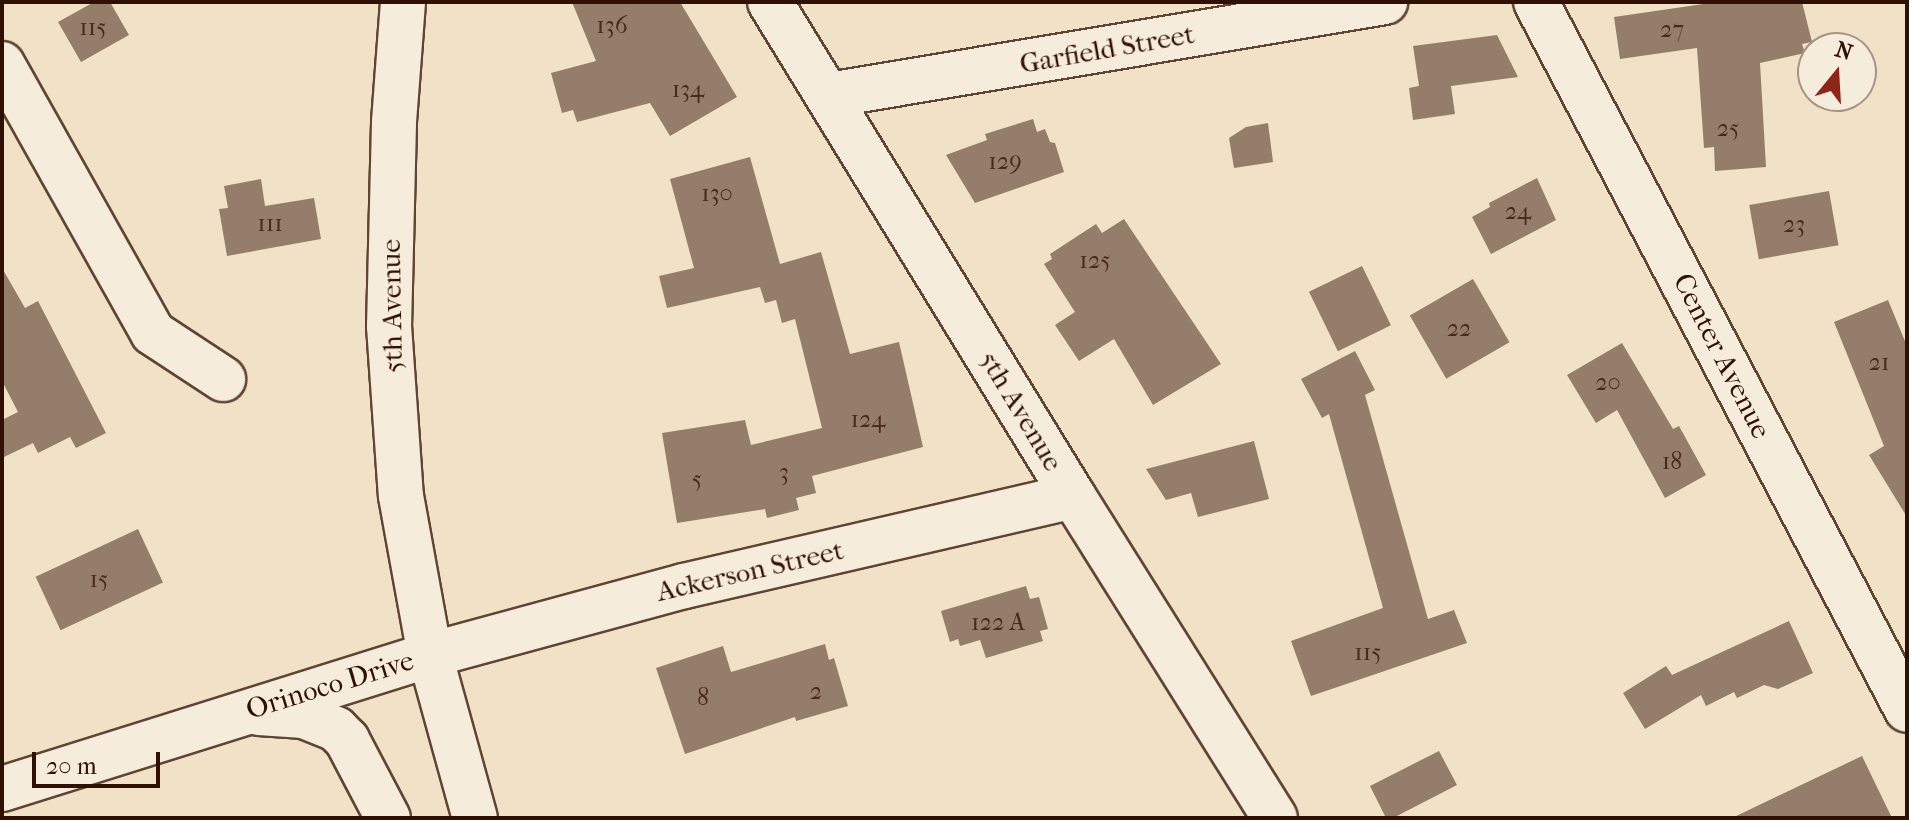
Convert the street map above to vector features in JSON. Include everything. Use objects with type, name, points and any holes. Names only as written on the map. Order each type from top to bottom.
[{"type":"street","name":"5th Avenue","points":[[403,2],[394,123],[389,326],[401,496],[430,655],[475,818]]},
{"type":"street","name":"5th Avenue","points":[[770,2],[1275,818]]},
{"type":"street","name":"Garfield Street","points":[[829,95],[1385,2]]},
{"type":"street","name":"Center Avenue","points":[[1536,2],[1907,710]]},
{"type":"street","points":[[2,64],[153,333],[223,379]]},
{"type":"street","name":"Ackerson Street","points":[[430,655],[684,586],[1073,496]]},
{"type":"street","name":"Orinoco Drive","points":[[2,789],[430,655]]},
{"type":"street","points":[[245,711],[304,716],[336,729],[347,740],[388,818]]},
{"type":"building","points":[[94,2],[110,2],[129,35],[81,62],[58,22]]},
{"type":"building","points":[[572,2],[680,2],[737,97],[670,136],[650,103],[577,122],[573,110],[562,113],[551,73],[596,61]]},
{"type":"building","points":[[1717,2],[1802,2],[1810,32],[1797,32],[1797,55],[1760,63],[1766,167],[1715,171],[1714,147],[1704,148],[1697,48],[1620,59],[1614,17]]},
{"type":"building","points":[[1497,35],[1518,77],[1451,86],[1455,114],[1413,120],[1409,88],[1419,86],[1413,46]]},
{"type":"building","points":[[1033,119],[1037,132],[1045,129],[1050,142],[1055,143],[1064,172],[975,203],[946,155],[987,140],[985,134]]},
{"type":"building","points":[[1268,123],[1273,162],[1234,168],[1229,138],[1246,127]]},
{"type":"building","points":[[750,157],[780,264],[821,252],[850,354],[899,342],[923,447],[812,476],[816,493],[796,498],[799,510],[767,518],[765,509],[677,523],[662,433],[745,420],[751,445],[822,428],[795,319],[782,323],[776,300],[765,303],[760,287],[667,308],[659,276],[694,268],[670,179]]},
{"type":"building","points":[[1537,178],[1556,220],[1491,254],[1472,217],[1490,207],[1489,203]]},
{"type":"building","points":[[261,179],[265,206],[314,198],[321,239],[227,256],[219,209],[228,208],[224,186]]},
{"type":"building","points":[[1829,191],[1839,245],[1759,259],[1749,205]]},
{"type":"building","points":[[1124,219],[1221,364],[1153,405],[1114,339],[1079,361],[1055,325],[1075,312],[1044,264],[1052,259],[1050,254],[1096,224],[1102,233]]},
{"type":"building","points":[[1362,266],[1391,325],[1338,351],[1309,292]]},
{"type":"building","points":[[2,268],[25,308],[38,301],[106,433],[76,448],[70,437],[38,453],[33,443],[2,458],[2,420],[18,412],[2,381]]},
{"type":"building","points":[[1473,279],[1510,342],[1446,379],[1410,316]]},
{"type":"building","points":[[1888,300],[1907,346],[1907,517],[1869,455],[1884,446],[1834,322]]},
{"type":"building","points":[[1622,343],[1673,429],[1679,426],[1706,475],[1665,498],[1617,410],[1596,423],[1567,375]]},
{"type":"building","points":[[1355,351],[1375,390],[1365,395],[1428,619],[1454,610],[1467,643],[1311,696],[1291,641],[1383,608],[1329,414],[1322,418],[1301,379]]},
{"type":"building","points":[[1254,441],[1269,499],[1198,517],[1191,493],[1166,500],[1146,469]]},
{"type":"building","points":[[138,529],[163,582],[61,630],[36,577]]},
{"type":"building","points":[[1026,586],[1030,599],[1039,597],[1048,629],[1040,631],[1043,641],[986,658],[980,640],[960,646],[958,639],[950,642],[941,611]]},
{"type":"building","points":[[1789,621],[1813,673],[1778,689],[1764,685],[1737,698],[1734,692],[1706,706],[1701,695],[1645,729],[1623,693],[1666,666],[1672,675]]},
{"type":"building","points":[[825,644],[829,660],[834,658],[848,706],[796,721],[795,717],[685,754],[656,668],[723,646],[731,672]]},
{"type":"building","points":[[1439,751],[1457,785],[1393,818],[1386,818],[1370,786]]},
{"type":"building","points":[[1862,756],[1892,818],[1732,818]]}]
